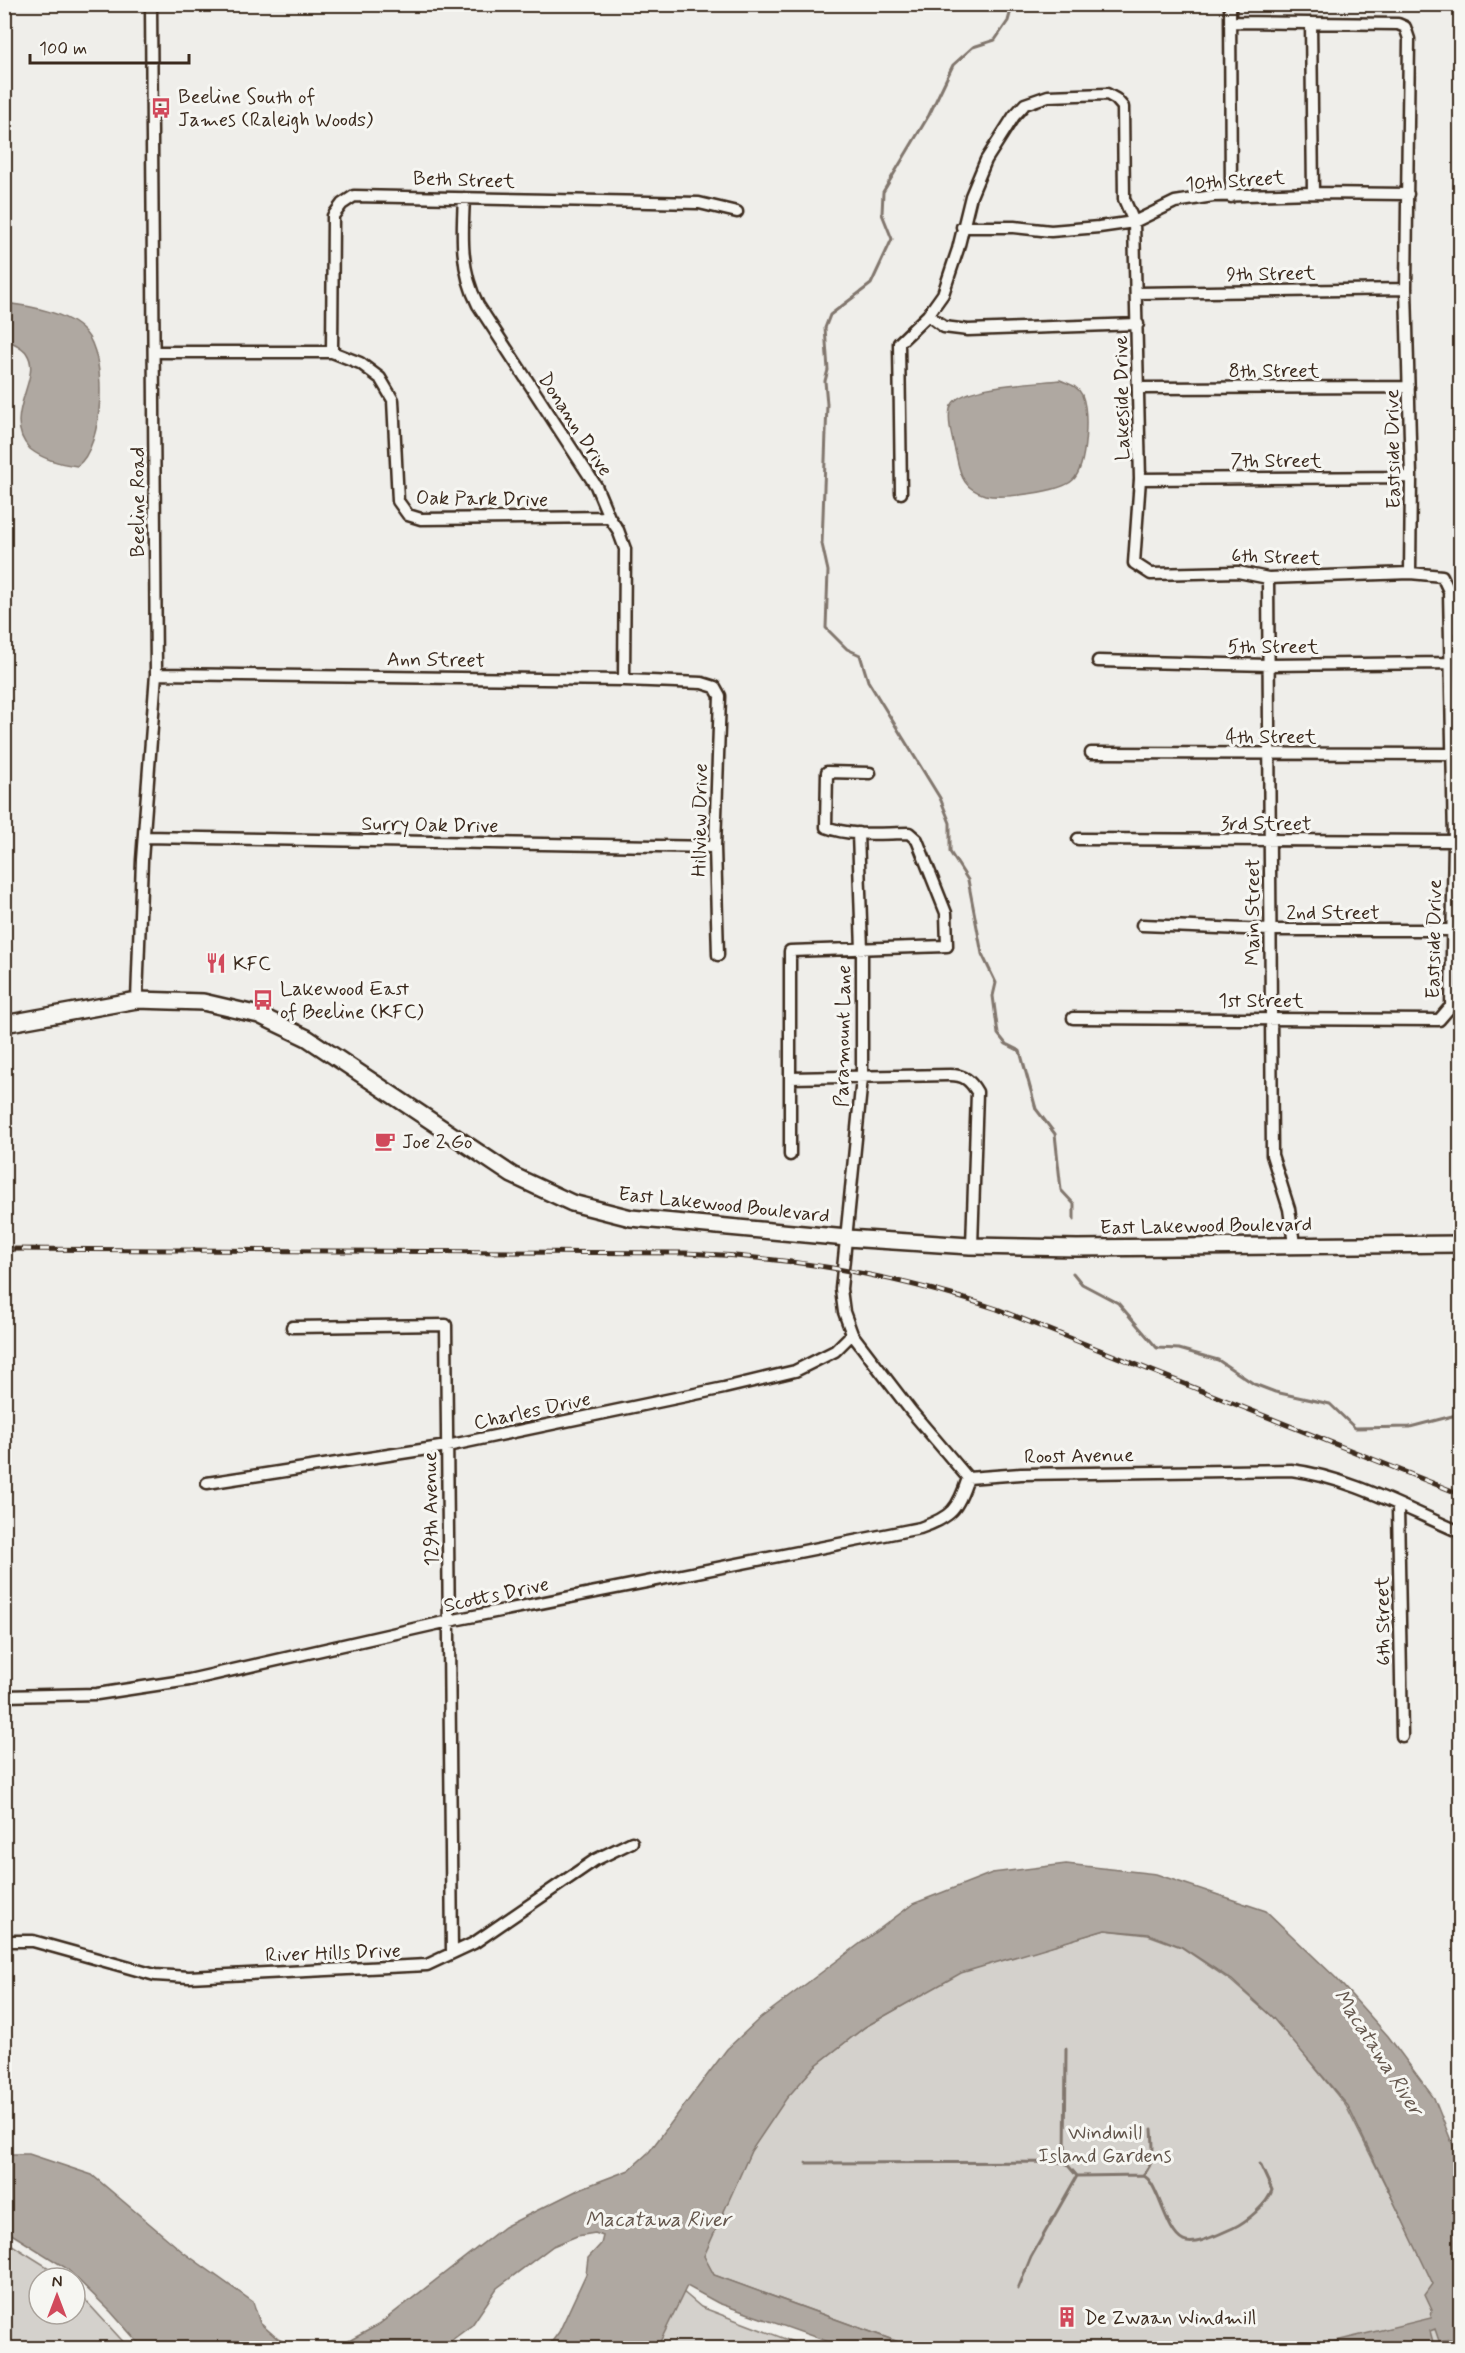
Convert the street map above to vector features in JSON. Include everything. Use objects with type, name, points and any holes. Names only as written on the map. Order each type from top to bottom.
[{"type":"main road","name":"East Lakewood Boulevard","points":[[4,1024],[137,1000],[204,1002],[259,1015],[307,1038],[512,1175],[572,1203],[631,1218],[847,1238],[972,1246],[1077,1248],[1461,1244]]},
{"type":"street","name":"Beeline Road","points":[[137,1000],[144,837],[156,674],[151,4]]},
{"type":"street","points":[[1230,4],[1231,196]]},
{"type":"street","name":"Eastside Drive","points":[[1231,22],[1398,24],[1405,27],[1409,39],[1406,289],[1411,477],[1410,573],[1442,576],[1447,582],[1449,591],[1448,663],[1454,841],[1451,1006],[1447,1013]]},
{"type":"street","points":[[1311,23],[1313,193]]},
{"type":"street","name":"Lakeside Drive","points":[[962,227],[971,196],[986,160],[1025,104],[1048,96],[1107,94],[1123,107],[1124,199],[1134,222],[1137,293],[1140,479],[1134,563],[1141,570]]},
{"type":"street","name":"10th Street","points":[[962,227],[1014,227],[1051,231],[1134,222],[1175,202],[1202,197],[1313,193],[1408,194]]},
{"type":"street","name":"Beth Street","points":[[332,352],[333,216],[342,204],[354,196],[699,203],[737,212]]},
{"type":"street","name":"Donann Drive","points":[[464,198],[463,254],[469,287],[478,305],[596,486],[625,549],[624,680]]},
{"type":"street","points":[[901,493],[898,349],[907,333],[928,315],[946,286],[958,249],[962,227]]},
{"type":"street","name":"9th Street","points":[[1137,293],[1406,289]]},
{"type":"street","points":[[928,315],[944,327],[968,330],[1138,324]]},
{"type":"street","name":"Oak Park Drive","points":[[154,352],[332,352],[360,363],[380,378],[388,388],[393,400],[398,501],[408,515],[421,519],[609,517]]},
{"type":"street","name":"8th Street","points":[[1139,388],[1409,387]]},
{"type":"street","name":"7th Street","points":[[1140,479],[1411,477]]},
{"type":"street","name":"6th Street","points":[[1141,570],[1151,574],[1238,572],[1268,578],[1410,573]]},
{"type":"street","name":"Main Street","points":[[1268,578],[1272,1155],[1289,1209],[1294,1244]]},
{"type":"street","name":"5th Street","points":[[1098,661],[1269,665],[1448,663]]},
{"type":"street","name":"Ann Street","points":[[156,674],[624,680],[702,683],[715,687]]},
{"type":"street","name":"Hillview Drive","points":[[715,687],[720,696],[715,847],[718,955]]},
{"type":"street","name":"4th Street","points":[[1091,753],[1451,754]]},
{"type":"street","points":[[790,1155],[790,951],[947,946],[946,913],[917,840],[909,833],[839,832],[826,827],[827,772],[870,773]]},
{"type":"street","name":"Paramount Lane","points":[[847,1238],[862,1078],[862,950],[858,833]]},
{"type":"street","name":"Surry Oak Drive","points":[[144,837],[715,847]]},
{"type":"street","name":"3rd Street","points":[[1078,839],[1454,841]]},
{"type":"street","name":"2nd Street","points":[[1142,925],[1270,930],[1451,930]]},
{"type":"street","name":"1st Street","points":[[1073,1018],[1271,1017],[1439,1020],[1447,1013]]},
{"type":"street","points":[[790,1078],[960,1075],[970,1081],[977,1092],[972,1246]]},
{"type":"street","points":[[847,1238],[841,1289],[844,1312],[852,1334],[911,1411],[968,1478]]},
{"type":"street","name":"129th Avenue","points":[[292,1327],[446,1325],[452,1953]]},
{"type":"street","name":"Charles Drive","points":[[207,1482],[447,1446],[795,1371],[835,1351],[852,1334]]},
{"type":"street","name":"Roost Avenue","points":[[968,1478],[1021,1474],[1291,1470],[1314,1473],[1461,1532]]},
{"type":"street","name":"Scotts Drive","points":[[4,1696],[97,1694],[189,1680],[449,1621],[920,1528],[946,1519],[961,1500],[968,1478]]},
{"type":"street","name":"6th Street","points":[[1398,1506],[1402,1736]]},
{"type":"street","name":"River Hills Drive","points":[[4,1941],[33,1941],[154,1976],[189,1977],[427,1965],[514,1917],[595,1860],[632,1842]]},
{"type":"green space","name":"Windmill Island Gardens","points":[[1105,1930],[1148,1935],[1181,1947],[1231,1981],[1272,2017],[1299,2048],[1346,2106],[1434,2283],[1453,2348],[915,2348],[714,2275],[703,2256],[751,2150],[785,2099],[815,2066],[865,2027],[961,1972]]},
{"type":"green space","points":[[4,2240],[46,2266],[27,2266],[27,2326],[87,2326],[87,2302],[129,2348],[5,2348]]},
{"type":"green space","points":[[675,2285],[701,2307],[809,2348],[618,2348]]},
{"type":"water","points":[[5,303],[37,308],[68,319],[85,332],[92,344],[100,380],[100,401],[93,440],[86,456],[77,466],[58,463],[41,456],[30,449],[22,437],[19,424],[20,411],[30,374],[30,364],[23,349],[5,339]]},
{"type":"water","points":[[1060,380],[1078,389],[1082,395],[1086,413],[1084,451],[1078,473],[1073,480],[1057,488],[1031,494],[1004,496],[985,495],[968,486],[960,472],[950,427],[950,409],[955,401],[966,394],[998,386]]},
{"type":"water","name":"Macatawa River","points":[[1066,1864],[1156,1874],[1266,1911],[1336,1978],[1388,2036],[1434,2098],[1460,2163],[1460,2348],[1454,2348],[1450,2339],[1439,2341],[1435,2329],[1430,2331],[1433,2342],[1407,2348],[1307,2348],[1431,2318],[1432,2310],[1425,2295],[1433,2284],[1348,2106],[1272,2017],[1232,1980],[1182,1947],[1149,1934],[1105,1930],[961,1973],[865,2027],[815,2066],[786,2099],[751,2151],[704,2256],[714,2275],[915,2348],[846,2348],[718,2303],[687,2286],[657,2348],[547,2348],[559,2332],[586,2274],[588,2258],[601,2244],[603,2236],[595,2233],[577,2236],[553,2246],[497,2288],[472,2325],[441,2348],[336,2348],[378,2325],[504,2227],[582,2188],[629,2170],[649,2152],[727,2049],[758,2020],[913,1904],[992,1873]]},
{"type":"water","points":[[5,2154],[29,2154],[92,2175],[183,2252],[253,2302],[260,2323],[278,2339],[297,2348],[143,2348],[87,2289],[87,2266],[63,2266],[5,2230]]},
{"type":"waterway","points":[[1019,4],[1011,10],[1008,21],[995,40],[973,47],[953,65],[929,115],[883,192],[882,214],[892,239],[871,284],[830,315],[825,328],[828,370],[825,381],[827,404],[822,544],[828,571],[826,628],[847,649],[860,655],[868,681],[940,798],[950,823],[950,852],[968,880],[982,954],[996,983],[993,996],[998,1034],[1006,1044],[1020,1051],[1036,1109],[1055,1134],[1061,1190],[1074,1204],[1074,1220]]},
{"type":"waterway","points":[[1073,1273],[1082,1284],[1118,1303],[1157,1348],[1179,1349],[1218,1360],[1254,1384],[1275,1392],[1330,1404],[1355,1428],[1410,1427],[1460,1414]]},
{"type":"waterway","points":[[1065,2162],[1066,2049]]},
{"type":"waterway","points":[[1143,2175],[1152,2159],[1152,2129]]},
{"type":"waterway","points":[[806,2163],[1065,2162],[1077,2176],[1031,2257],[1018,2289]]},
{"type":"waterway","points":[[1078,2176],[1143,2175],[1152,2184],[1177,2236],[1184,2241],[1192,2242],[1202,2241],[1233,2228],[1244,2222],[1261,2207],[1272,2190],[1260,2164]]},
{"type":"railway","points":[[4,1249],[685,1253],[765,1259],[843,1270],[920,1286],[997,1309],[1460,1494]]},
{"type":"place","name":"Beeline South of James (Raleigh Woods)","points":[[161,108]]},
{"type":"place","name":"KFC","points":[[216,963]]},
{"type":"place","name":"Lakewood East of Beeline (KFC)","points":[[263,1000]]},
{"type":"place","name":"Joe 2 Go","points":[[385,1141]]},
{"type":"place","name":"De Zwaan Windmill","points":[[1067,2317]]}]
